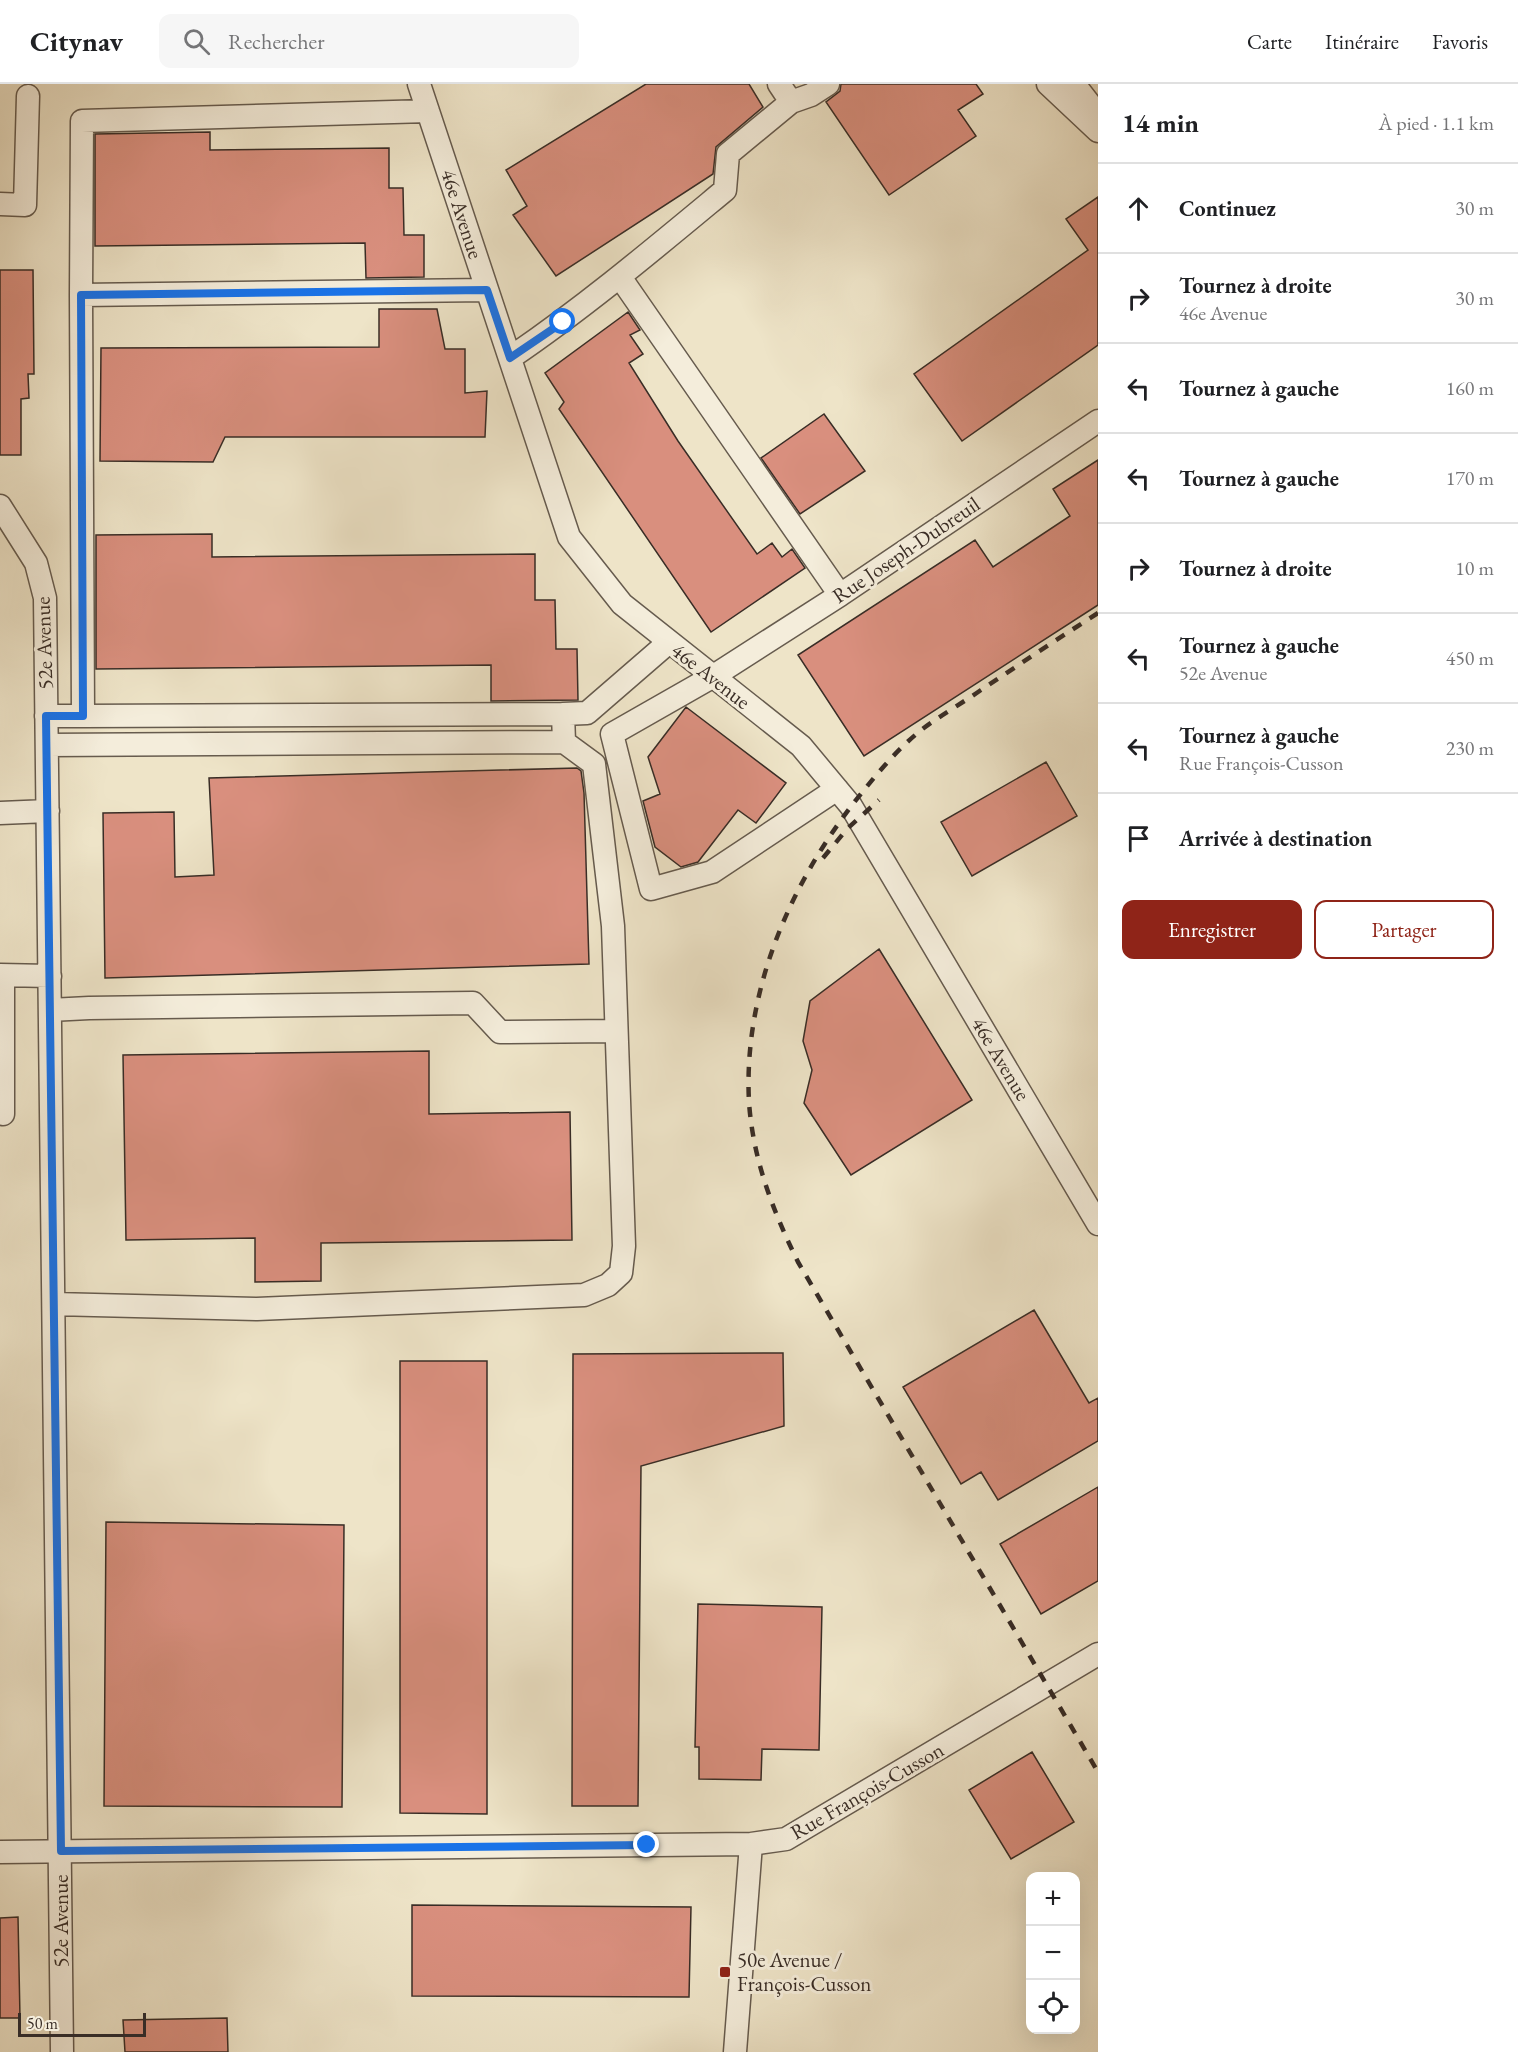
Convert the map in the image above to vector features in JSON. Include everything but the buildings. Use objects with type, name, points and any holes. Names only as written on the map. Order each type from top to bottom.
[{"type":"street","name":"46e Avenue","points":[[419,84],[569,537],[622,604],[801,746],[851,806],[1098,1224]]},
{"type":"street","points":[[510,358],[563,322],[725,190],[728,154],[785,93],[811,95],[828,84]]},
{"type":"street","points":[[1048,84],[1098,131]]},
{"type":"street","points":[[1074,84],[1098,115]]},
{"type":"street","points":[[1086,84],[1098,102]]},
{"type":"street","points":[[0,204],[25,205],[28,96]]},
{"type":"street","points":[[83,716],[82,121],[428,111]]},
{"type":"street","points":[[620,277],[840,595]]},
{"type":"street","points":[[81,295],[487,290]]},
{"type":"street","name":"Rue Joseph-Dubreuil","points":[[837,789],[712,872],[651,889],[612,734],[712,677],[840,595],[1098,421]]},
{"type":"street","name":"52e Avenue","points":[[0,506],[36,563],[45,598],[62,2052]]},
{"type":"street","points":[[46,716],[587,713],[669,642]]},
{"type":"street","points":[[498,714],[499,743]]},
{"type":"street","points":[[563,714],[564,742]]},
{"type":"street","points":[[313,715],[314,744]]},
{"type":"street","points":[[396,743],[397,715]]},
{"type":"street","points":[[131,716],[132,744]]},
{"type":"street","points":[[230,716],[231,744]]},
{"type":"street","points":[[47,745],[564,742],[594,764],[613,926],[624,1246],[621,1273],[608,1285],[584,1294],[257,1309],[54,1304]]},
{"type":"street","points":[[0,813],[48,811]]},
{"type":"street","points":[[3,1114],[2,976],[50,976]]},
{"type":"street","points":[[50,1010],[473,1003],[500,1032],[616,1031]]},
{"type":"street","name":"Rue François-Cusson","points":[[0,1852],[752,1844],[786,1839],[1098,1654]]},
{"type":"street","points":[[735,2052],[752,1844]]},
{"type":"railway","points":[[1098,613],[920,731],[905,744],[864,790],[815,859],[778,936],[764,976],[754,1017],[749,1059],[751,1123],[760,1165],[780,1224],[798,1262],[1098,1772]]},
{"type":"railway","points":[[823,858],[847,829],[879,800]]},
{"type":"place","name":"50e Avenue / François-Cusson","points":[[725,1972]]},
{"type":"route","points":[[563,322],[510,358],[487,290],[81,295],[83,716],[46,716],[61,1851],[647,1845]]}]
